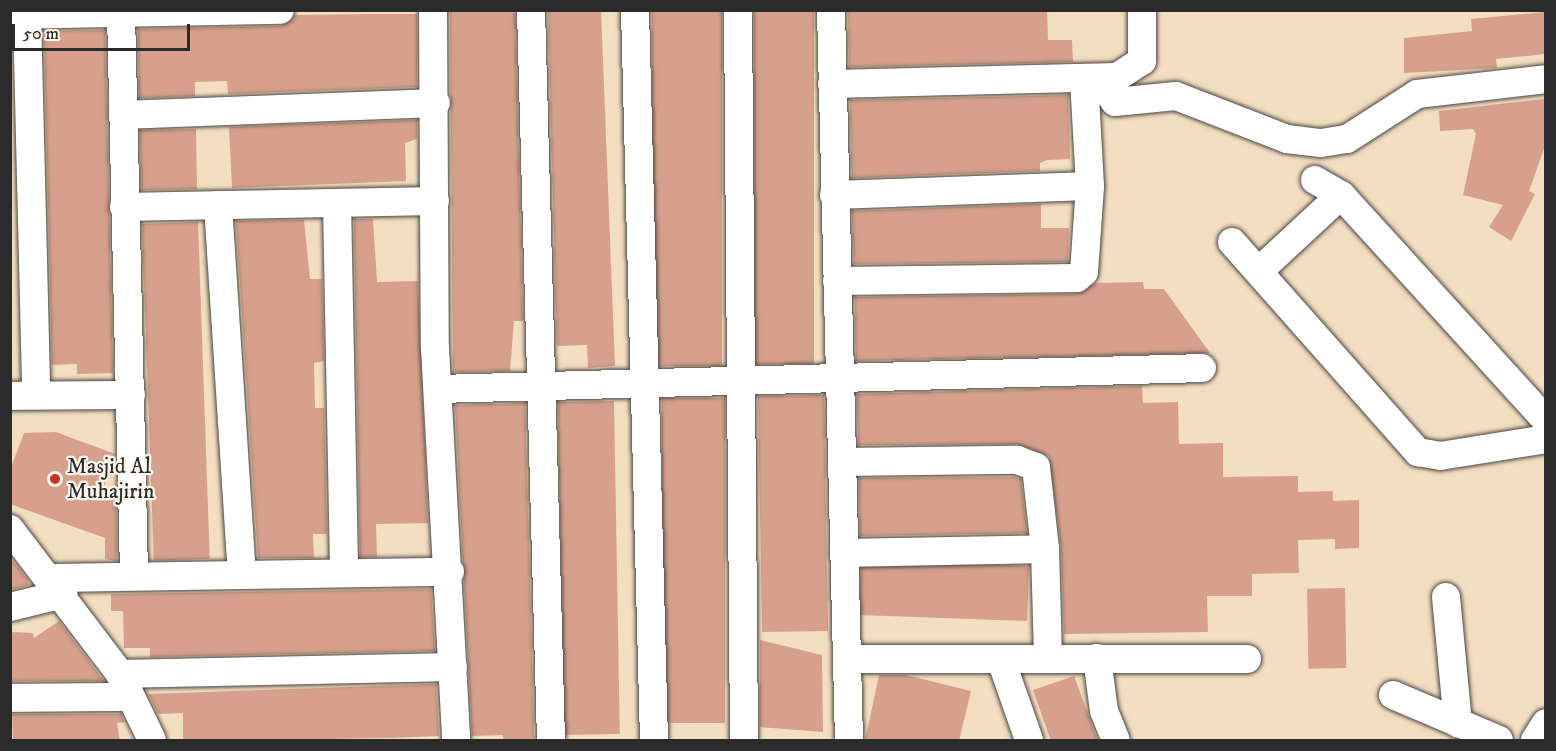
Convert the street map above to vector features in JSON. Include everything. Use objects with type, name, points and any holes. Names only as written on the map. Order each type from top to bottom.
[{"type":"street","points":[[131,395],[23,396],[19,15],[280,10]]},
{"type":"street","points":[[433,10],[438,389],[450,572],[456,741]]},
{"type":"street","points":[[531,10],[550,741]]},
{"type":"street","points":[[635,10],[654,741]]},
{"type":"street","points":[[738,10],[744,741]]},
{"type":"street","points":[[831,10],[849,741]]},
{"type":"street","points":[[832,84],[1107,77],[1142,61],[1142,10]]},
{"type":"street","points":[[121,13],[134,575]]},
{"type":"street","points":[[1107,77],[1114,102],[1176,96],[1287,139],[1347,139],[1376,124],[1417,94],[1443,87],[1540,84],[1545,79]]},
{"type":"street","points":[[837,281],[1077,278],[1087,260],[1090,186],[1107,77]]},
{"type":"street","points":[[123,115],[436,103]]},
{"type":"street","points":[[1315,180],[1341,195],[1545,420]]},
{"type":"street","points":[[834,195],[1090,186]]},
{"type":"street","points":[[1260,270],[1341,195]]},
{"type":"street","points":[[124,207],[435,201]]},
{"type":"street","points":[[338,203],[344,570]]},
{"type":"street","points":[[218,206],[242,573]]},
{"type":"street","points":[[1232,242],[1260,270],[1418,452],[1440,456],[1545,439]]},
{"type":"street","points":[[438,389],[541,388],[644,383],[1202,368]]},
{"type":"street","points":[[842,462],[1031,463],[1039,474],[1045,549],[1048,659]]},
{"type":"street","points":[[10,529],[57,586],[125,686],[152,741]]},
{"type":"street","points":[[844,553],[1045,549]]},
{"type":"street","points":[[10,607],[57,586],[134,575],[344,570],[450,572]]},
{"type":"street","points":[[1446,597],[1458,723]]},
{"type":"street","points":[[1097,658],[1104,711],[1116,741]]},
{"type":"street","points":[[847,659],[1247,659]]},
{"type":"street","points":[[1001,660],[1029,741]]},
{"type":"street","points":[[10,698],[125,686],[453,667]]},
{"type":"street","points":[[1393,695],[1499,741]]},
{"type":"street","points":[[1535,741],[1545,723]]},
{"type":"building","points":[[504,10],[515,13],[523,321],[514,321],[510,371],[453,372],[450,12]]},
{"type":"building","points":[[601,10],[615,366],[588,368],[587,345],[557,346],[548,12]]},
{"type":"building","points":[[652,10],[722,10],[722,366],[652,366]]},
{"type":"building","points":[[754,10],[814,10],[814,364],[754,364]]},
{"type":"building","points":[[848,10],[1047,10],[1048,40],[1072,40],[1073,62],[849,67]]},
{"type":"building","points":[[1545,12],[1545,54],[1496,59],[1497,68],[1404,73],[1404,38],[1472,31],[1471,19]]},
{"type":"building","points":[[417,14],[417,87],[228,94],[227,81],[195,82],[195,96],[139,98],[138,29],[280,26],[295,15]]},
{"type":"building","points":[[105,30],[113,373],[77,374],[77,364],[52,365],[44,31]]},
{"type":"building","points":[[1068,95],[1070,159],[1047,160],[1040,163],[1040,171],[852,178],[850,100]]},
{"type":"building","points":[[1544,99],[1545,146],[1529,191],[1535,194],[1511,241],[1489,227],[1503,205],[1463,195],[1476,134],[1473,129],[1440,131],[1439,111]]},
{"type":"building","points":[[417,120],[417,139],[405,143],[406,181],[232,188],[229,127]]},
{"type":"building","points":[[196,129],[197,189],[141,190],[140,130]]},
{"type":"building","points":[[1041,204],[1041,228],[1069,228],[1068,262],[854,264],[852,211]]},
{"type":"building","points":[[354,219],[373,219],[377,282],[418,281],[428,523],[376,524],[377,557],[360,557]]},
{"type":"building","points":[[304,220],[310,279],[322,279],[324,361],[314,363],[315,408],[324,408],[327,534],[313,534],[314,558],[258,558],[236,221]]},
{"type":"building","points":[[198,222],[210,559],[154,561],[142,224]]},
{"type":"building","points":[[1143,282],[1144,289],[1164,289],[1210,353],[856,361],[855,297],[1077,294],[1096,283]]},
{"type":"building","points":[[1142,386],[1143,403],[1178,402],[1179,444],[1223,443],[1223,477],[1298,476],[1298,492],[1333,491],[1333,501],[1359,500],[1359,548],[1335,549],[1335,539],[1298,540],[1299,573],[1252,574],[1252,596],[1207,596],[1208,632],[1064,634],[1061,547],[1049,456],[1017,444],[858,445],[857,394]]},
{"type":"building","points":[[824,395],[828,631],[762,632],[758,396]]},
{"type":"building","points":[[662,398],[725,398],[725,723],[662,723]]},
{"type":"building","points":[[614,401],[620,734],[564,735],[558,402]]},
{"type":"building","points":[[525,403],[534,739],[503,741],[503,735],[472,736],[455,405]]},
{"type":"building","points":[[56,432],[115,454],[100,498],[116,498],[117,561],[105,559],[105,538],[10,504],[10,470],[24,433]]},
{"type":"building","points":[[1014,477],[1021,479],[1027,533],[860,536],[859,478]]},
{"type":"building","points":[[10,557],[28,580],[29,585],[10,590]]},
{"type":"building","points":[[861,560],[1029,566],[1027,621],[859,615]]},
{"type":"building","points":[[1345,588],[1346,668],[1308,669],[1307,589]]},
{"type":"building","points":[[431,589],[435,651],[150,657],[150,648],[124,648],[123,611],[111,611],[111,594]]},
{"type":"building","points":[[59,621],[104,681],[10,681],[10,632],[33,633],[34,638]]},
{"type":"building","points":[[760,640],[822,655],[823,732],[760,727]]},
{"type":"building","points":[[879,675],[906,675],[971,691],[959,741],[865,741]]},
{"type":"building","points":[[1074,676],[1098,741],[1051,741],[1033,690]]},
{"type":"building","points":[[436,684],[439,736],[390,738],[183,741],[183,713],[158,714],[148,694]]},
{"type":"building","points":[[12,714],[121,714],[125,722],[117,723],[120,741],[13,741]]},
{"type":"place","name":"Masjid Al Muhajirin","points":[[55,479]]}]
